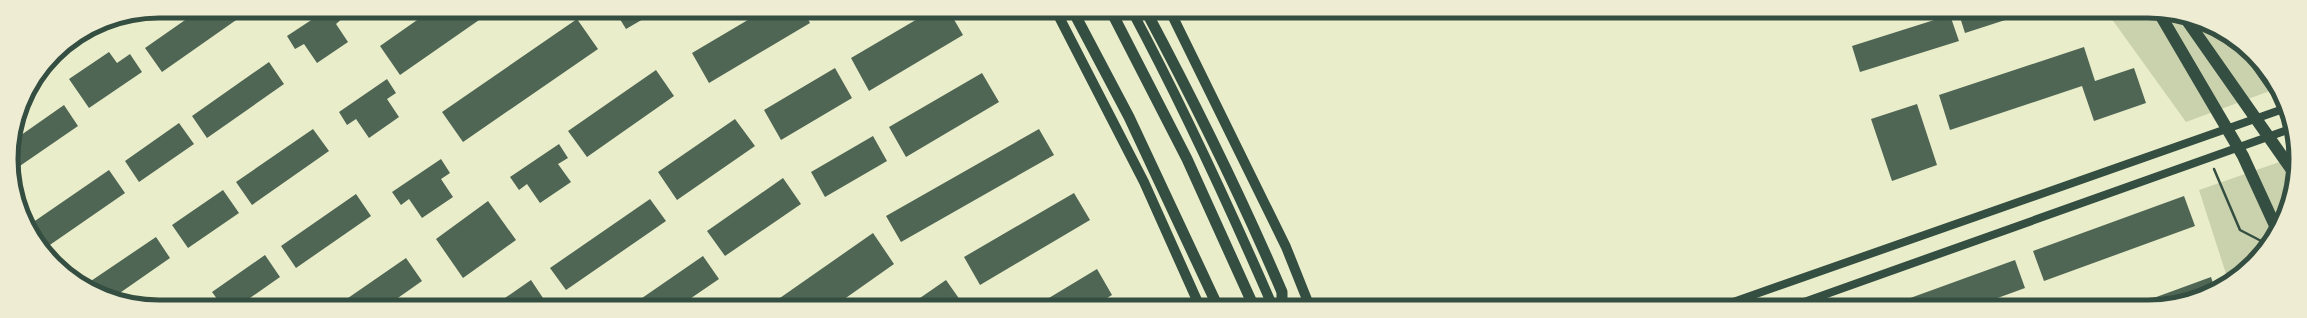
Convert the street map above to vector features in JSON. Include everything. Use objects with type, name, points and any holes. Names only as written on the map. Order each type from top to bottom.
[{"type":"highway","points":[[1077,18],[1129,117],[1215,300]]},
{"type":"highway","points":[[1115,18],[1177,138],[1251,300]]},
{"type":"highway","points":[[1150,18],[1189,91],[1244,205],[1282,292],[1282,300]]},
{"type":"highway","points":[[2162,19],[2243,156],[2273,222]]},
{"type":"highway","points":[[2190,24],[2289,167]]},
{"type":"main road","points":[[1060,18],[1144,182],[1197,300]]},
{"type":"main road","points":[[1136,18],[1204,151],[1270,300]]},
{"type":"main road","points":[[1173,18],[1273,219],[1307,300]]},
{"type":"main road","points":[[1739,300],[2280,110]]},
{"type":"main road","points":[[1810,300],[2286,130]]},
{"type":"path","points":[[2209,158],[2240,230],[2262,242]]},
{"type":"green space","points":[[2111,18],[2166,19],[2193,25],[2202,29],[2234,47],[2248,59],[2260,73],[2271,91],[2186,122]]},
{"type":"green space","points":[[2289,159],[2288,177],[2282,204],[2270,230],[2248,259],[2227,276],[2199,190]]},
{"type":"building","points":[[188,18],[239,18],[162,72],[145,48]]},
{"type":"building","points":[[314,18],[343,18],[336,24],[348,42],[317,63],[304,44],[295,49],[287,36]]},
{"type":"building","points":[[420,18],[482,18],[400,75],[380,46]]},
{"type":"building","points":[[619,18],[645,18],[626,29]]},
{"type":"building","points":[[751,18],[808,18],[810,23],[709,83],[692,53]]},
{"type":"building","points":[[919,18],[953,18],[963,35],[869,91],[851,58]]},
{"type":"building","points":[[1941,18],[1951,18],[1959,41],[1860,72],[1852,46]]},
{"type":"building","points":[[1960,18],[2011,18],[1965,33]]},
{"type":"building","points":[[577,19],[598,49],[463,142],[442,112]]},
{"type":"building","points":[[2084,47],[2095,81],[2134,68],[2146,103],[2094,121],[2082,86],[1950,130],[1939,95]]},
{"type":"building","points":[[109,52],[117,63],[130,54],[142,72],[89,108],[69,79]]},
{"type":"building","points":[[269,62],[284,84],[207,138],[192,116]]},
{"type":"building","points":[[835,68],[852,98],[781,140],[764,110]]},
{"type":"building","points":[[656,70],[674,96],[587,157],[568,131]]},
{"type":"building","points":[[982,73],[999,102],[906,157],[889,127]]},
{"type":"building","points":[[387,79],[396,93],[387,99],[399,117],[369,138],[356,119],[347,125],[339,112]]},
{"type":"building","points":[[1917,104],[1937,165],[1892,181],[1871,119]]},
{"type":"building","points":[[64,105],[78,126],[18,167],[20,136]]},
{"type":"building","points":[[735,119],[755,146],[677,200],[658,172]]},
{"type":"building","points":[[179,123],[194,144],[139,182],[125,161]]},
{"type":"building","points":[[313,129],[329,151],[252,205],[236,182]]},
{"type":"building","points":[[1039,129],[1054,155],[901,242],[886,216]]},
{"type":"building","points":[[873,136],[887,161],[825,197],[811,172]]},
{"type":"building","points":[[559,144],[568,158],[558,164],[571,182],[540,203],[527,184],[519,190],[510,177]]},
{"type":"building","points":[[441,159],[450,173],[441,179],[453,197],[422,218],[409,199],[401,205],[392,192]]},
{"type":"building","points":[[109,170],[125,193],[48,246],[33,222]]},
{"type":"building","points":[[783,178],[801,204],[725,256],[707,231]]},
{"type":"building","points":[[223,190],[239,213],[188,248],[172,225]]},
{"type":"building","points":[[1074,193],[1090,220],[980,285],[964,257]]},
{"type":"building","points":[[356,194],[371,216],[296,268],[281,246]]},
{"type":"building","points":[[2184,196],[2195,226],[2044,281],[2033,251]]},
{"type":"building","points":[[650,199],[666,221],[566,290],[550,268]]},
{"type":"building","points":[[488,201],[516,240],[463,278],[436,239]]},
{"type":"building","points":[[873,233],[894,264],[843,300],[777,300]]},
{"type":"building","points":[[156,237],[170,258],[118,294],[90,282]]},
{"type":"building","points":[[265,255],[280,277],[247,300],[218,300],[212,292]]},
{"type":"building","points":[[703,256],[719,279],[688,300],[639,300]]},
{"type":"building","points":[[406,258],[422,281],[395,300],[345,300]]},
{"type":"building","points":[[2015,260],[2025,288],[1992,300],[1905,300]]},
{"type":"building","points":[[1097,269],[1112,295],[1104,300],[1046,300]]},
{"type":"building","points":[[2211,277],[2213,283],[2193,293],[2166,299],[2148,300]]},
{"type":"building","points":[[531,280],[544,300],[502,300]]},
{"type":"building","points":[[946,280],[960,300],[917,300]]}]
